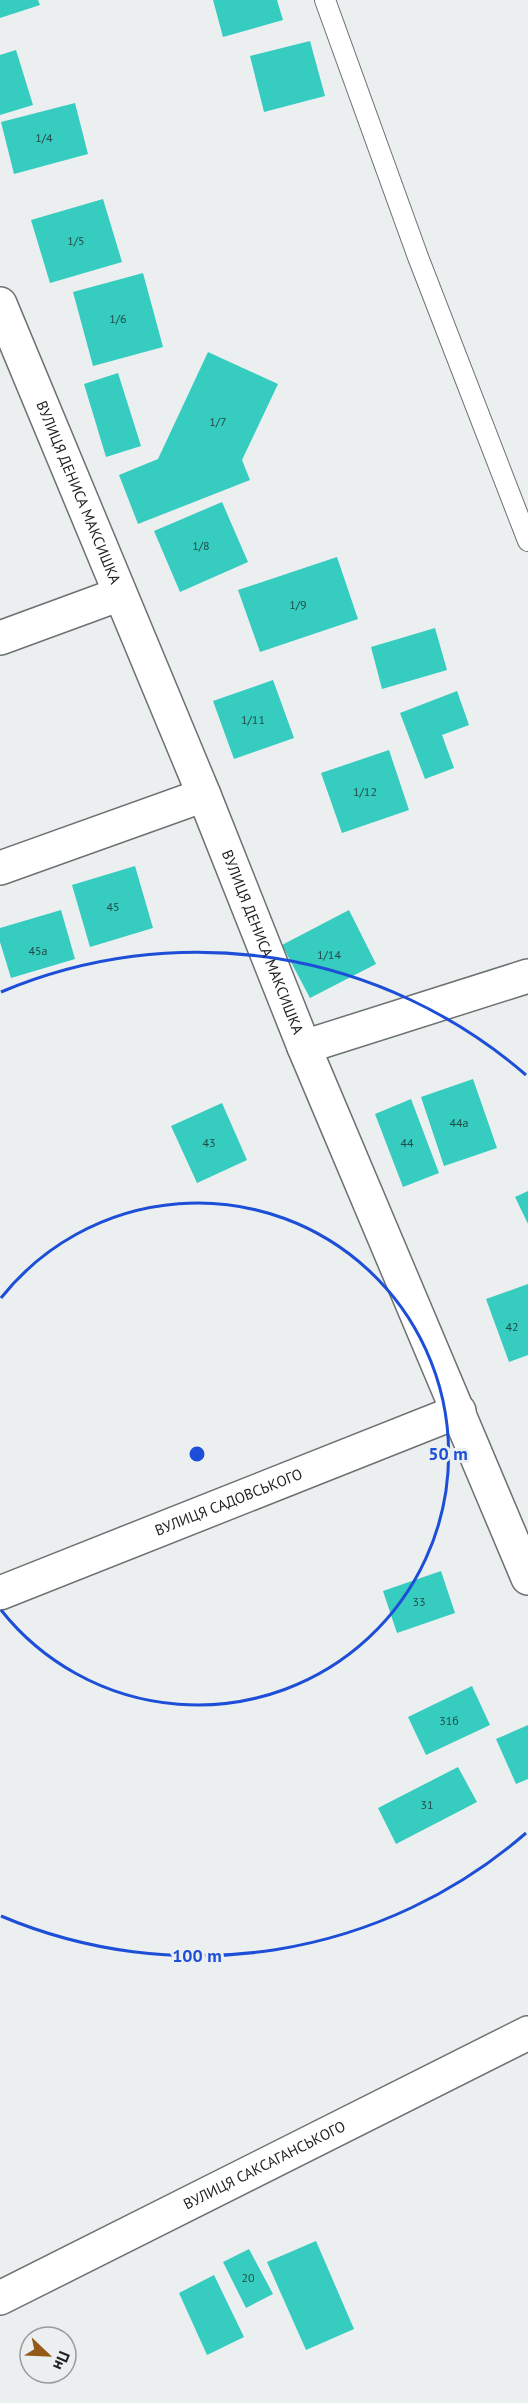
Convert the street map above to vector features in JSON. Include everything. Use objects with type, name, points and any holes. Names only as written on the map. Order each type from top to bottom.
[{"type":"street","name":"ВУЛИЦЯ ДЕНИСА МАКСИШКА","points":[[0,304],[204,795],[304,1047],[528,1578]]},
{"type":"street","points":[[0,638],[120,594]]},
{"type":"street","points":[[0,868],[204,795]]},
{"type":"street","points":[[304,1047],[528,976]]},
{"type":"street","name":"ВУЛИЦЯ САДОВСЬКОГО","points":[[0,1593],[459,1411]]},
{"type":"street","name":"ВУЛИЦЯ САКСАГАНСЬКОГО","points":[[0,2298],[528,2032]]},
{"type":"lane","points":[[325,0],[418,257],[528,541]]},
{"type":"building","points":[[0,0],[38,0],[40,5],[0,18]]},
{"type":"building","points":[[213,0],[277,0],[283,20],[223,37]]},
{"type":"building","points":[[310,41],[325,96],[264,112],[250,56]]},
{"type":"building","points":[[16,50],[33,105],[0,115],[0,55]]},
{"type":"building","points":[[75,103],[88,154],[14,174],[1,122]]},
{"type":"building","points":[[103,199],[122,262],[50,283],[31,220]]},
{"type":"building","points":[[143,273],[163,347],[93,366],[73,292]]},
{"type":"building","points":[[208,352],[278,384],[242,460],[250,480],[138,524],[119,475],[158,459]]},
{"type":"building","points":[[118,373],[141,446],[106,457],[84,384]]},
{"type":"building","points":[[222,502],[248,562],[180,592],[154,531]]},
{"type":"building","points":[[337,557],[358,619],[260,652],[238,590]]},
{"type":"building","points":[[435,628],[447,670],[382,689],[371,647]]},
{"type":"building","points":[[273,680],[294,738],[234,759],[213,701]]},
{"type":"building","points":[[457,691],[469,725],[442,735],[454,768],[425,779],[400,713]]},
{"type":"building","points":[[389,750],[409,810],[342,833],[321,773]]},
{"type":"building","points":[[135,866],[153,928],[90,947],[72,885]]},
{"type":"building","points":[[61,910],[75,959],[11,978],[0,942],[0,928]]},
{"type":"building","points":[[349,910],[376,964],[310,998],[282,945]]},
{"type":"building","points":[[473,1079],[497,1148],[444,1166],[421,1097]]},
{"type":"building","points":[[411,1099],[439,1173],[403,1187],[375,1114]]},
{"type":"building","points":[[222,1103],[247,1160],[197,1183],[171,1126]]},
{"type":"building","points":[[528,1191],[528,1224],[515,1197]]},
{"type":"building","points":[[528,1284],[528,1355],[509,1362],[486,1299]]},
{"type":"building","points":[[441,1571],[455,1613],[397,1633],[383,1591]]},
{"type":"building","points":[[472,1686],[490,1725],[426,1755],[408,1717]]},
{"type":"building","points":[[528,1725],[528,1779],[516,1784],[496,1739]]},
{"type":"building","points":[[458,1767],[477,1802],[396,1844],[378,1808]]},
{"type":"building","points":[[316,2241],[354,2329],[306,2350],[267,2262]]},
{"type":"building","points":[[249,2249],[273,2294],[246,2308],[223,2262]]},
{"type":"building","points":[[214,2275],[244,2337],[207,2355],[179,2293]]}]
